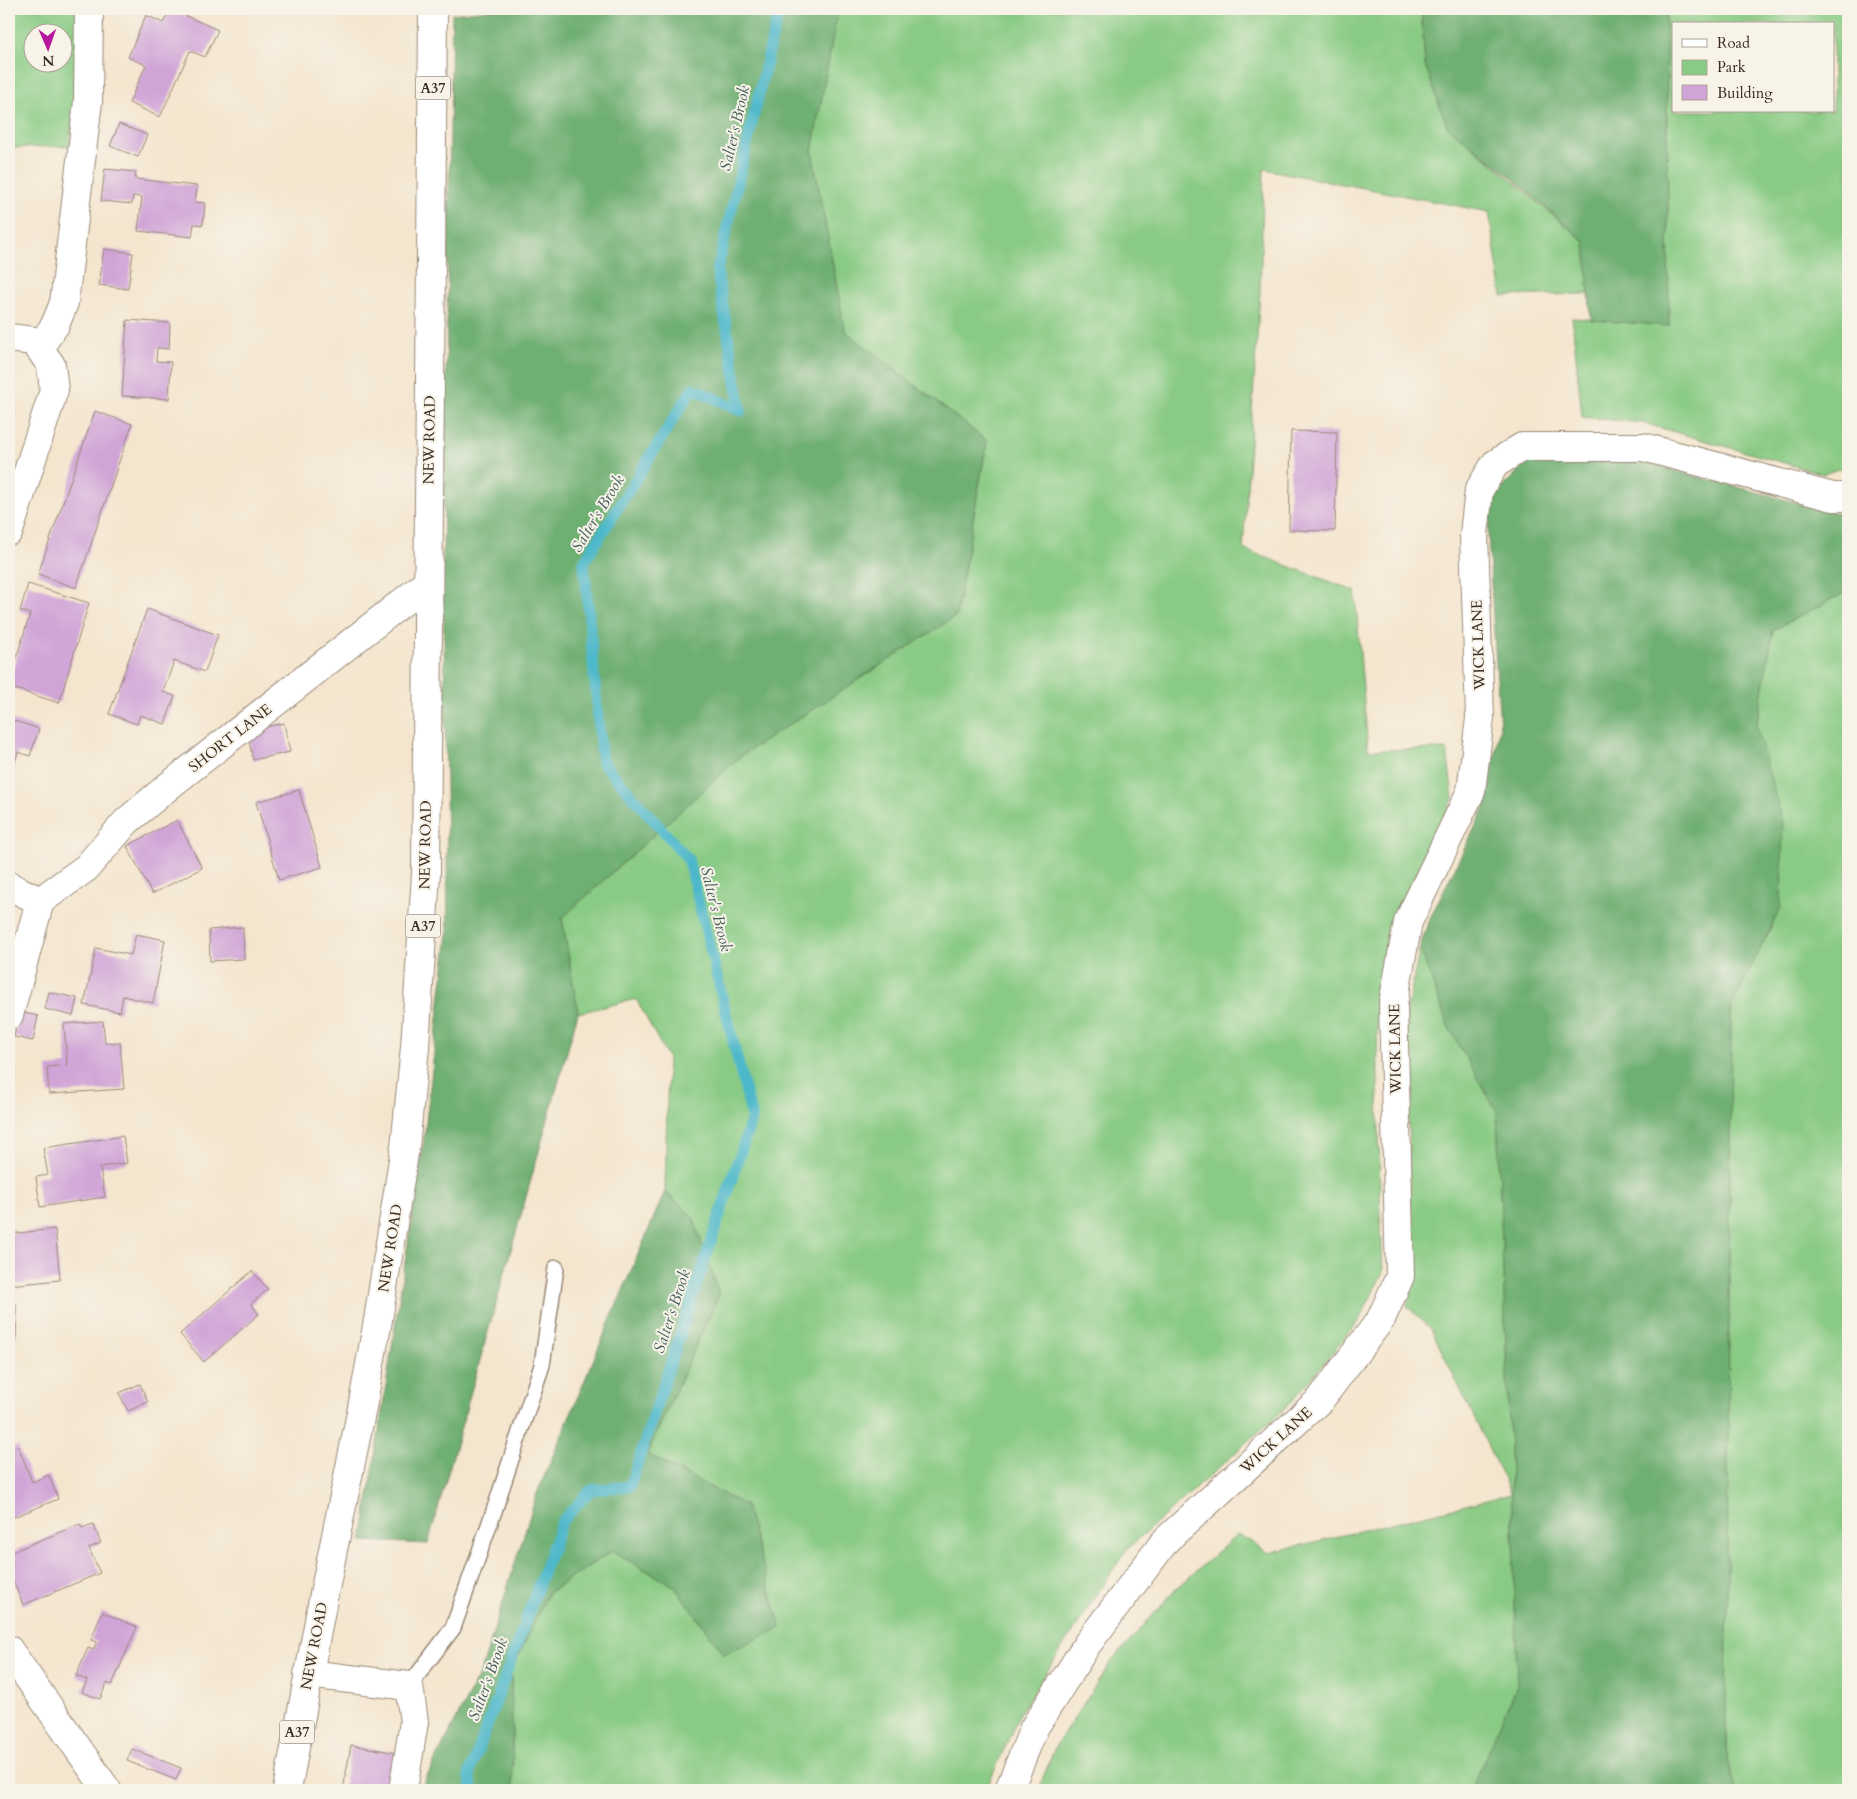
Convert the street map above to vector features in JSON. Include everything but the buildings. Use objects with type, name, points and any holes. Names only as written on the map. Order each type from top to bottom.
[{"type":"main road","points":[[39,348],[55,325],[64,303],[88,101],[89,9]]},
{"type":"main road","name":"NEW ROAD","points":[[287,1790],[308,1674],[364,1398],[395,1218],[406,1138],[417,1028],[426,873],[433,9]]},
{"type":"main road","points":[[9,338],[34,341],[51,365],[54,390],[9,531]]},
{"type":"main road","name":"WICK LANE","points":[[1010,1790],[1034,1728],[1088,1643],[1166,1540],[1320,1400],[1381,1318],[1400,1276],[1393,1004],[1408,922],[1471,792],[1480,718],[1474,534],[1479,490],[1495,464],[1522,447],[1643,447],[1833,497],[1848,497]]},
{"type":"main road","name":"SHORT LANE","points":[[40,900],[86,868],[128,821],[170,785],[427,583]]},
{"type":"main road","points":[[9,886],[40,900],[9,1015]]},
{"type":"main road","points":[[9,1650],[107,1790]]},
{"type":"main road","points":[[308,1674],[409,1686],[414,1722],[403,1790]]},
{"type":"lane","points":[[409,1686],[453,1628],[542,1365],[556,1268]]},
{"type":"green space","points":[[9,9],[80,9],[77,94],[69,146],[9,148]]},
{"type":"green space","points":[[496,9],[838,9],[812,151],[845,331],[987,441],[956,616],[741,756],[562,918],[578,1013],[428,1544],[362,1541],[424,1139],[448,933],[443,557],[452,14]]},
{"type":"green space","points":[[838,9],[1421,9],[1425,65],[1447,125],[1585,242],[1589,294],[1502,296],[1489,212],[1264,169],[1260,291],[1243,549],[1355,591],[1368,750],[1447,749],[1453,799],[1396,915],[1377,1017],[1383,1272],[1358,1322],[1288,1406],[1126,1550],[1020,1713],[986,1790],[513,1790],[511,1672],[548,1593],[612,1551],[674,1586],[724,1654],[746,1506],[647,1454],[719,1294],[693,1217],[665,1191],[668,1058],[636,999],[578,1013],[562,918],[741,756],[956,616],[987,441],[845,331],[812,151]]},
{"type":"green space","points":[[1421,9],[1666,9],[1669,326],[1591,320],[1585,242],[1510,176],[1447,126],[1425,65]]},
{"type":"green space","points":[[1666,9],[1848,9],[1848,466],[1823,474],[1643,423],[1582,417],[1572,318],[1669,325]]},
{"type":"green space","points":[[9,377],[14,390],[15,410],[9,431]]},
{"type":"green space","points":[[1528,462],[1646,463],[1848,516],[1848,591],[1773,630],[1756,727],[1783,822],[1781,907],[1731,1007],[1726,1750],[1735,1790],[1471,1790],[1517,1685],[1497,1112],[1448,1026],[1420,948],[1428,922],[1486,805],[1500,728],[1488,535],[1492,497]]},
{"type":"green space","points":[[1848,591],[1848,1790],[1735,1790],[1726,1750],[1731,1007],[1781,907],[1756,727],[1773,630]]},
{"type":"green space","points":[[1420,948],[1448,1026],[1497,1112],[1513,1532],[1517,1685],[1471,1790],[1038,1790],[1056,1745],[1112,1661],[1177,1588],[1238,1534],[1269,1553],[1511,1494],[1431,1329],[1407,1306],[1412,1277],[1406,1014]]},
{"type":"green space","points":[[665,1191],[693,1217],[719,1294],[647,1454],[746,1506],[781,1628],[724,1654],[674,1586],[612,1551],[548,1593],[511,1672],[513,1790],[420,1790],[481,1671],[537,1493]]},
{"type":"waterway","name":"Salter's Brook","points":[[473,1790],[469,1775],[562,1521],[591,1490],[630,1486],[752,1118],[688,859],[602,762],[584,562],[693,388],[741,411],[717,271],[779,9]]}]
